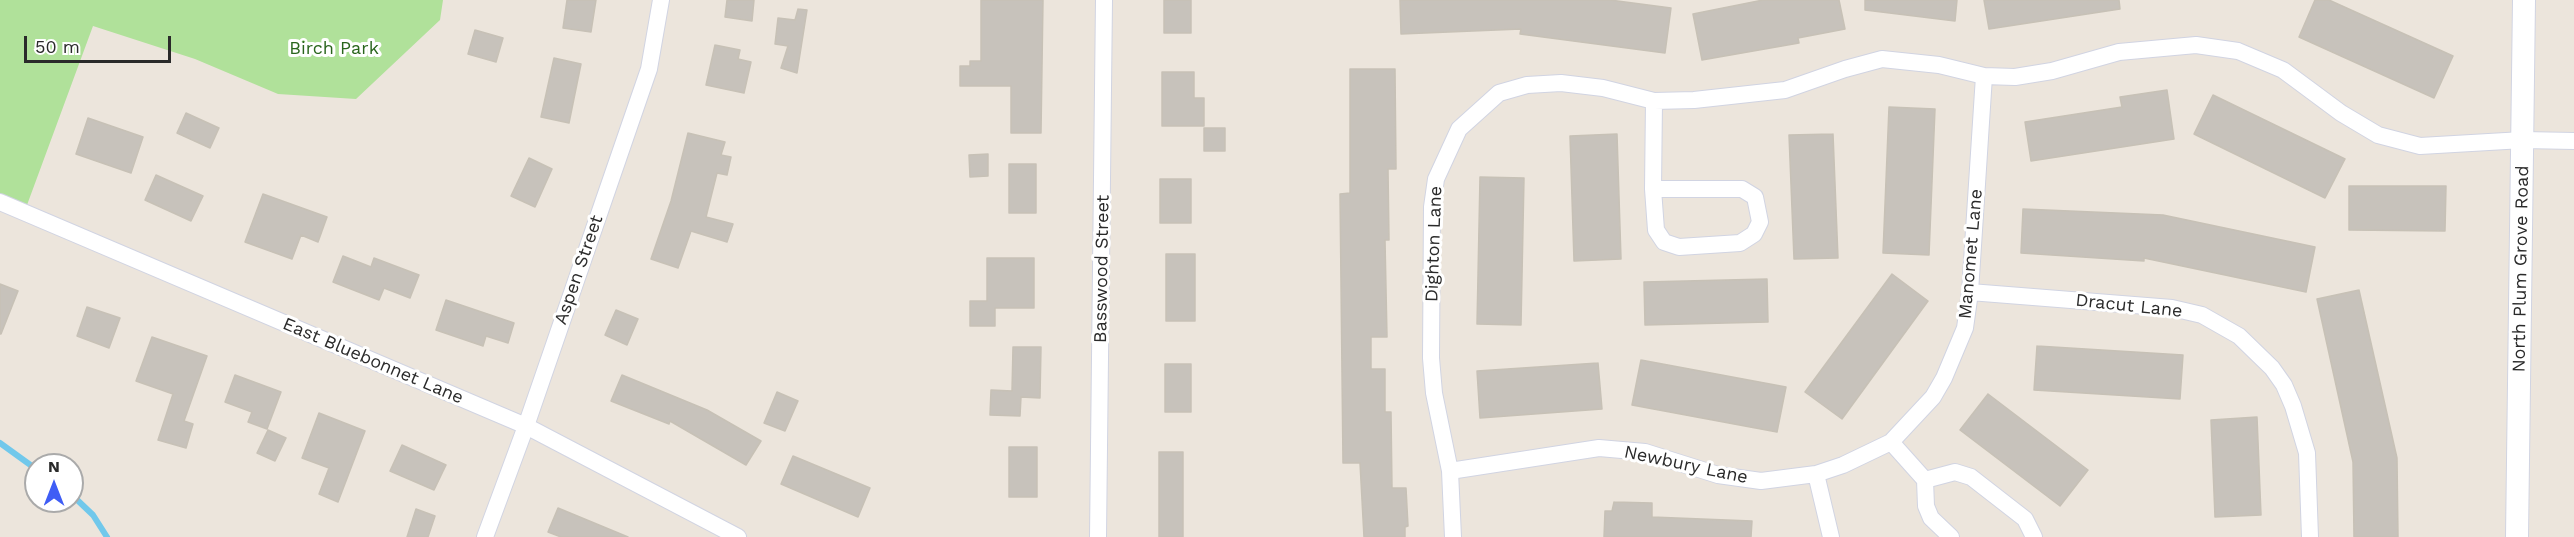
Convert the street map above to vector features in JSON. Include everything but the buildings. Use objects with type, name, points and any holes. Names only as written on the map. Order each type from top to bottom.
[{"type":"street","name":"Aspen Street","points":[[485,537],[526,426],[649,69],[661,0]]},
{"type":"street","name":"Basswood Street","points":[[1098,537],[1104,0]]},
{"type":"street","name":"North Plum Grove Road","points":[[2517,537],[2524,0]]},
{"type":"street","name":"Dighton Lane","points":[[1453,537],[1450,471],[1434,393],[1431,358],[1432,207],[1436,179],[1455,136],[1479,109],[1499,93],[1527,85],[1561,83],[1654,101],[1694,100],[1785,90],[1882,59],[1939,65],[1984,76],[2015,77],[2052,71],[2119,52],[2196,45],[2238,51],[2283,70],[2341,113],[2378,135],[2420,146],[2523,140],[2574,141]]},
{"type":"street","name":"Manomet Lane","points":[[1816,474],[1843,465],[1891,442],[1915,419],[1944,378],[1965,328],[1970,292],[1984,76]]},
{"type":"street","points":[[1653,189],[1742,189],[1755,197],[1760,222],[1754,234],[1740,243],[1679,247],[1664,242],[1656,230],[1653,189],[1654,101]]},
{"type":"street","name":"East Bluebonnet Lane","points":[[0,202],[526,426],[738,537]]},
{"type":"street","name":"Dracut Lane","points":[[1970,292],[2172,308],[2202,315],[2239,336],[2272,368],[2284,385],[2293,406],[2307,453],[2310,537]]},
{"type":"street","points":[[1891,442],[1925,480],[1926,506],[1931,518],[1951,537]]},
{"type":"street","name":"Newbury Lane","points":[[1450,471],[1599,448],[1645,452],[1739,479],[1761,481],[1816,474]]},
{"type":"street","points":[[1925,480],[1955,472],[1971,477],[2025,519],[2034,537]]},
{"type":"street","points":[[1816,474],[1831,537]]},
{"type":"green space","name":"Birch Park","points":[[0,0],[443,0],[440,20],[356,99],[278,94],[195,59],[93,26],[27,205],[0,194]]},
{"type":"waterway","points":[[0,443],[24,460]]},
{"type":"waterway","points":[[84,506],[93,515],[107,537]]}]
